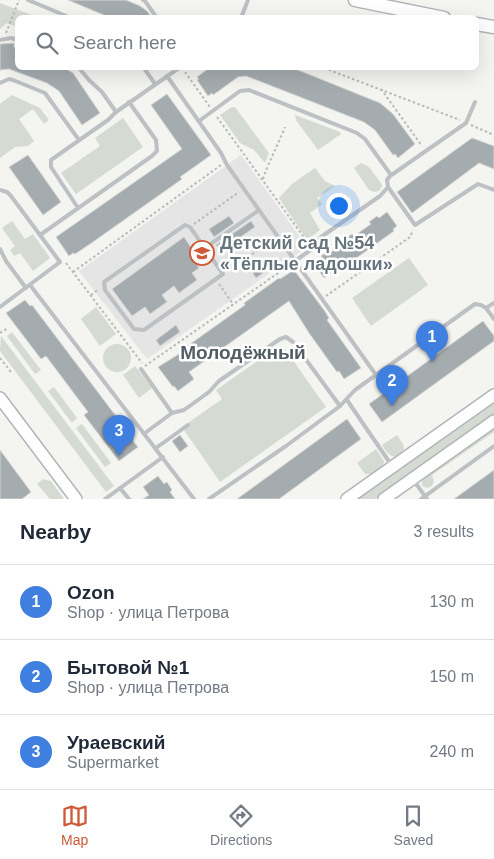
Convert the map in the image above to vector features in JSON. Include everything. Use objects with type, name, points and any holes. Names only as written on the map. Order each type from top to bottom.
[{"type":"main road","points":[[356,0],[429,15]]},
{"type":"main road","points":[[479,25],[494,28]]},
{"type":"main road","points":[[347,499],[494,395]]},
{"type":"main road","points":[[0,398],[76,499]]},
{"type":"main road","points":[[384,499],[494,421]]},
{"type":"lane","points":[[28,0],[64,15]]},
{"type":"lane","points":[[143,0],[155,15]]},
{"type":"lane","points":[[242,15],[248,0]]},
{"type":"lane","points":[[2,39],[15,40]]},
{"type":"lane","points":[[81,70],[102,92],[116,112]]},
{"type":"lane","points":[[145,70],[155,84]]},
{"type":"lane","points":[[78,208],[52,170],[50,164],[54,158],[155,84],[179,70]]},
{"type":"lane","points":[[167,76],[221,153],[225,162],[376,374]]},
{"type":"lane","points":[[0,84],[4,81],[14,80],[45,93],[79,140]]},
{"type":"lane","points":[[199,121],[240,91],[249,90],[357,133],[366,139],[391,175]]},
{"type":"lane","points":[[40,236],[152,156],[157,150],[156,140],[130,102]]},
{"type":"lane","points":[[475,102],[466,123],[391,175],[387,180],[388,187],[415,225],[478,184],[494,190]]},
{"type":"lane","points":[[295,261],[312,249],[321,237],[380,196],[388,187]]},
{"type":"lane","points":[[0,190],[9,194],[60,262],[0,307]]},
{"type":"lane","points":[[205,248],[259,210]]},
{"type":"lane","points":[[187,224],[205,248],[223,274],[144,330],[141,331],[131,327],[104,286],[106,280],[187,224]]},
{"type":"lane","points":[[0,249],[6,261],[28,286],[156,448],[194,499]]},
{"type":"lane","points":[[486,308],[494,303]]},
{"type":"lane","points":[[209,499],[286,446],[340,406],[355,390],[376,374],[475,304],[486,308],[494,319]]},
{"type":"lane","points":[[144,433],[172,414],[184,410],[209,392],[219,382],[280,339],[286,337],[295,344],[340,406]]},
{"type":"lane","points":[[143,368],[172,414]]},
{"type":"lane","points":[[346,400],[393,466]]},
{"type":"lane","points":[[156,448],[188,425]]},
{"type":"lane","points":[[412,479],[424,498],[494,446]]},
{"type":"lane","points":[[105,499],[163,458]]},
{"type":"lane","points":[[120,488],[128,499]]},
{"type":"path","points":[[2,39],[19,0]]},
{"type":"path","points":[[182,70],[263,179],[312,249]]},
{"type":"path","points":[[329,70],[494,135]]},
{"type":"path","points":[[381,89],[426,150]]},
{"type":"path","points":[[263,179],[285,127]]},
{"type":"path","points":[[73,272],[225,162]]},
{"type":"path","points":[[190,226],[244,189]]},
{"type":"path","points":[[322,298],[410,237],[415,225]]},
{"type":"path","points":[[223,274],[277,236]]},
{"type":"path","points":[[60,262],[65,262],[73,272],[143,368],[295,261]]},
{"type":"path","points":[[216,280],[233,304]]},
{"type":"path","points":[[91,295],[104,286]]},
{"type":"path","points":[[0,333],[8,328]]},
{"type":"path","points":[[0,358],[10,372]]},
{"type":"shaded area","points":[[0,3],[32,15],[15,15],[15,26],[7,23],[0,29]]},
{"type":"shaded area","points":[[12,95],[40,108],[49,120],[44,124],[33,109],[19,119],[34,141],[28,146],[15,147],[0,158],[0,104]]},
{"type":"shaded area","points":[[235,107],[269,153],[265,163],[254,150],[240,143],[220,115]]},
{"type":"shaded area","points":[[295,115],[341,134],[318,150],[296,120]]},
{"type":"shaded area","points":[[123,118],[143,147],[76,194],[61,173],[100,146],[95,138]]},
{"type":"shaded area","name":"Детский сад №54 «Тёплые ладошки»","points":[[241,155],[307,247],[147,359],[79,271]]},
{"type":"shaded area","points":[[361,163],[368,166],[381,183],[382,186],[379,191],[369,190],[354,168]]},
{"type":"shaded area","points":[[315,168],[325,181],[335,186],[317,198],[322,204],[310,213],[320,230],[307,240],[279,198],[292,184]]},
{"type":"shaded area","points":[[12,221],[25,239],[33,234],[50,258],[33,271],[20,253],[14,256],[10,250],[15,246],[2,228]]},
{"type":"shaded area","points":[[409,258],[428,285],[371,326],[352,298]]},
{"type":"shaded area","points":[[96,307],[116,334],[100,346],[81,319]]},
{"type":"shaded area","points":[[12,332],[41,370],[35,374],[7,336]]},
{"type":"shaded area","points":[[1,336],[114,486],[106,492],[0,351]]},
{"type":"shaded area","points":[[117,344],[127,348],[131,358],[127,368],[117,372],[107,368],[103,358],[107,348]]},
{"type":"shaded area","points":[[279,346],[285,349],[326,407],[220,482],[182,427],[222,399],[216,390]]},
{"type":"shaded area","points":[[135,366],[152,388],[139,398],[123,375]]},
{"type":"shaded area","points":[[54,387],[77,418],[72,423],[48,391]]},
{"type":"shaded area","points":[[494,401],[494,415],[375,499],[356,499]]},
{"type":"shaded area","points":[[82,424],[111,463],[105,467],[76,428]]},
{"type":"shaded area","points":[[494,427],[494,432],[432,475],[434,481],[432,486],[427,488],[422,486],[424,477]]},
{"type":"shaded area","points":[[397,435],[404,449],[396,457],[389,454],[382,445]]},
{"type":"shaded area","points":[[376,449],[384,461],[383,466],[373,474],[365,474],[357,463]]},
{"type":"shaded area","points":[[43,479],[51,481],[64,499],[50,499],[37,484]]},
{"type":"building","points":[[68,0],[126,0],[140,6],[150,15],[104,15]]},
{"type":"building","points":[[14,43],[15,70],[68,70],[73,73],[100,113],[82,125],[59,91],[47,83],[9,69],[0,70],[0,44]]},
{"type":"building","points":[[206,70],[298,70],[380,103],[393,114],[415,144],[398,158],[395,154],[393,155],[375,130],[364,122],[246,76],[238,77],[213,95],[212,93],[208,96],[197,80],[199,79],[197,77]]},
{"type":"building","points":[[167,94],[211,155],[180,177],[182,179],[90,244],[69,256],[56,237],[182,149],[151,105]]},
{"type":"building","points":[[472,138],[494,146],[494,169],[479,163],[412,213],[397,192]]},
{"type":"building","points":[[28,155],[61,202],[43,215],[9,167]]},
{"type":"building","points":[[387,212],[397,226],[393,229],[394,231],[334,274],[332,272],[324,278],[314,264],[323,258],[321,256],[329,250],[330,253],[346,241],[345,239],[352,234],[354,236],[371,224],[369,222],[377,216],[379,218]]},
{"type":"building","points":[[229,216],[234,223],[214,237],[209,229]]},
{"type":"building","points":[[251,221],[255,227],[220,251],[216,245]]},
{"type":"building","points":[[184,237],[195,253],[191,256],[199,268],[192,273],[197,280],[179,293],[174,286],[162,295],[167,302],[150,314],[145,307],[132,316],[112,289]]},
{"type":"building","points":[[272,258],[276,264],[256,278],[252,272]]},
{"type":"building","points":[[294,270],[324,310],[329,318],[327,320],[361,368],[344,379],[309,333],[289,301],[189,372],[194,379],[178,391],[173,387],[158,367],[179,354],[279,278]]},
{"type":"building","points":[[25,300],[30,306],[32,305],[134,440],[138,447],[119,461],[84,415],[88,412],[46,356],[41,359],[6,313]]},
{"type":"building","points":[[483,321],[494,336],[494,341],[382,422],[369,404]]},
{"type":"building","points":[[176,325],[180,332],[160,346],[156,340]]},
{"type":"building","points":[[347,419],[361,439],[279,499],[237,499]]},
{"type":"building","points":[[180,435],[188,446],[180,452],[172,441]]},
{"type":"building","points":[[0,450],[31,492],[22,499],[0,499]]},
{"type":"building","points":[[494,470],[494,499],[454,499]]},
{"type":"building","points":[[158,476],[164,484],[167,482],[172,490],[170,492],[175,499],[143,499],[149,495],[143,487]]},
{"type":"place","name":"Детский сад №54 «Тёплые ладошки»","points":[[202,253]]},
{"type":"place","name":"Ozon","points":[[432,362]]},
{"type":"place","name":"Бытовой №1","points":[[392,406]]},
{"type":"place","name":"Ураевский","points":[[119,456]]},
{"type":"district","name":"Молодёжный","points":[[243,352]]}]
